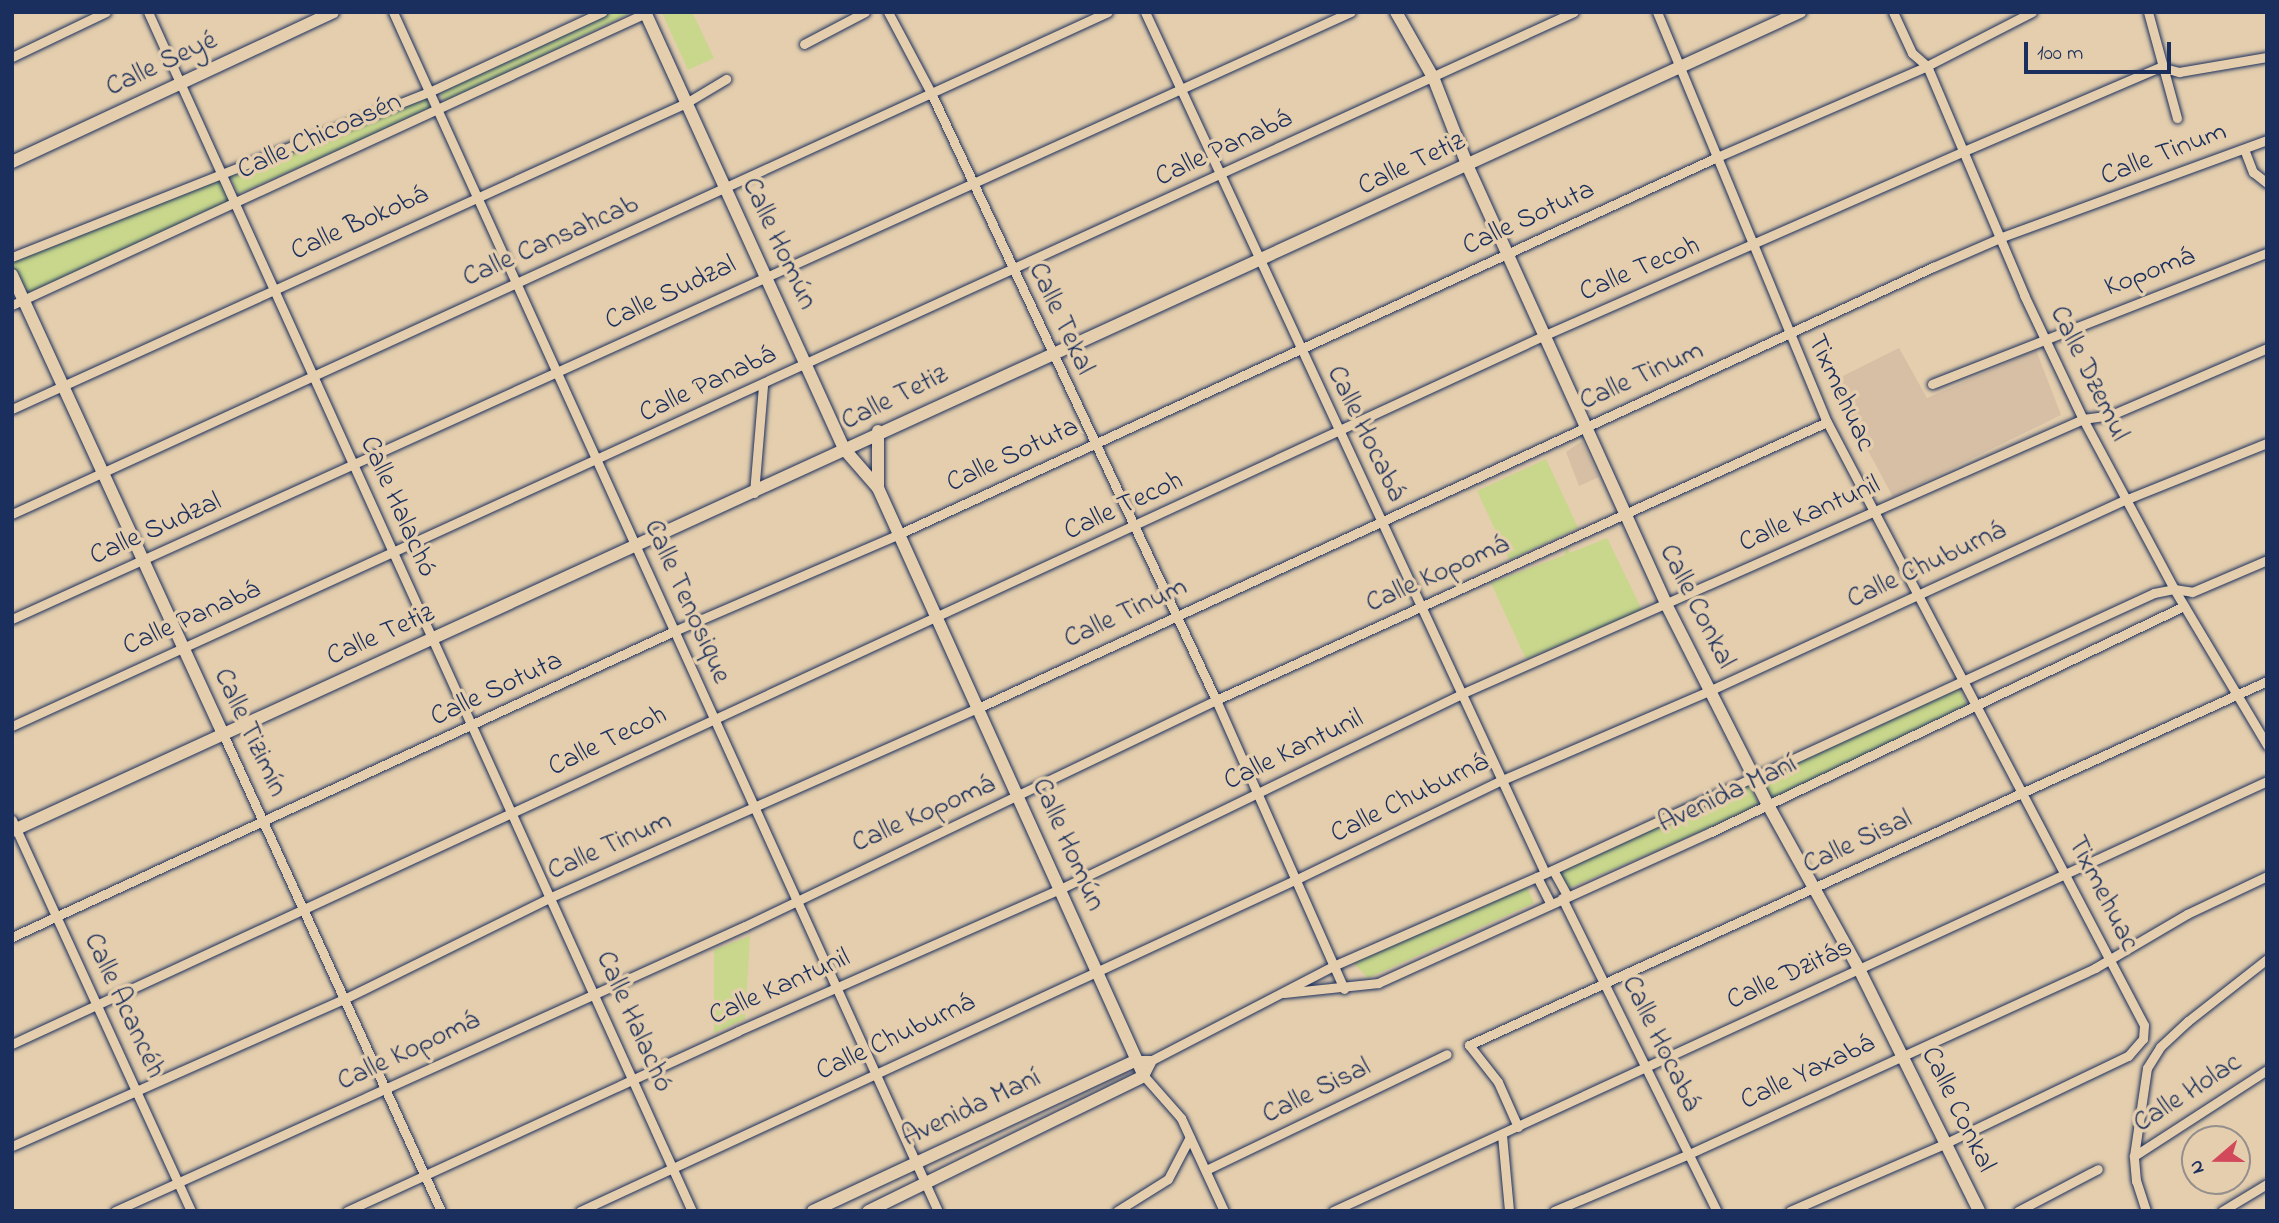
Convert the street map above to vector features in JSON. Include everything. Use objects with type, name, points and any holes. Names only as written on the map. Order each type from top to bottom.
[{"type":"street","points":[[12,57],[106,12]]},
{"type":"street","name":"Calle Halachó","points":[[148,12],[183,83],[471,729],[551,897],[692,1211]]},
{"type":"street","name":"Calle Seyé","points":[[12,162],[333,12]]},
{"type":"street","name":"Calle Tenosique","points":[[393,12],[938,1211]]},
{"type":"street","name":"Calle Chicoasén","points":[[12,257],[225,177],[429,92],[602,12]]},
{"type":"street","points":[[804,44],[864,12]]},
{"type":"street","name":"Calle Tekal","points":[[888,12],[931,93],[1051,354],[1216,700],[1344,989]]},
{"type":"street","name":"Calle Cansahcab","points":[[12,514],[1108,12]]},
{"type":"street","name":"Calle Hocabá","points":[[1145,12],[1182,87],[1300,351],[1381,519],[1419,609],[1545,874],[1550,903]]},
{"type":"street","name":"Calle Sudzal","points":[[12,620],[765,275],[1351,12]]},
{"type":"street","name":"Calle Conkal","points":[[1396,12],[1433,77],[1468,167],[1545,335],[1623,516],[1768,805],[1816,888],[1903,1054],[1944,1144],[1979,1211]]},
{"type":"street","name":"Calle Panabá","points":[[12,726],[763,386],[806,363],[1574,12]]},
{"type":"street","name":"Tixmehuac","points":[[1657,12],[1678,71],[1755,245],[1789,336],[1827,422],[1916,597],[2023,790],[2144,1025],[2143,1040]]},
{"type":"street","name":"Calle Tetiz","points":[[14,827],[754,493],[845,450],[878,431],[1261,262],[1678,71],[1800,12]]},
{"type":"street","name":"Calle Dzemul","points":[[1894,12],[1912,53],[1927,66],[2044,337],[2124,500],[2267,745]]},
{"type":"street","name":"Calle Sotuta","points":[[12,937],[471,729],[674,631],[899,534],[1717,157],[1927,66],[2032,12]]},
{"type":"street","points":[[2148,12],[2160,66],[2177,118]]},
{"type":"street","name":"Calle Chicoasén","points":[[18,302],[646,13]]},
{"type":"street","name":"Calle Homún","points":[[646,13],[845,450],[878,488],[1144,1076],[1181,1118],[1224,1211]]},
{"type":"street","name":"Calle Tecoh","points":[[12,1044],[304,912],[713,716],[938,620],[1545,335],[1964,151],[2160,66],[2179,72],[2267,57]]},
{"type":"street","name":"Calle Bokobá","points":[[12,408],[686,103],[726,79]]},
{"type":"street","name":"Calle Tinum","points":[[12,1146],[344,999],[551,897],[978,708],[1381,519],[2002,237],[2267,140]]},
{"type":"street","points":[[2244,149],[2253,172],[2267,183]]},
{"type":"street","name":"Kopomá","points":[[1932,384],[2044,337],[2267,253]]},
{"type":"street","name":"Calle Tizimín","points":[[12,275],[18,302],[63,386],[442,1211]]},
{"type":"street","name":"Calle Kantunil","points":[[347,1211],[836,987],[1060,889],[1461,694],[2083,419],[2111,415],[2267,348]]},
{"type":"street","points":[[754,493],[763,386]]},
{"type":"street","name":"Calle Kopomá","points":[[116,1211],[593,992],[745,926],[796,899],[1018,798],[1216,700],[1827,422]]},
{"type":"street","name":"Calle Homún","points":[[878,431],[878,488]]},
{"type":"street","name":"Calle Chuburná","points":[[580,1211],[1297,879],[1502,780],[1711,690],[2124,500],[2267,443]]},
{"type":"street","points":[[2174,589],[2192,592],[2267,560]]},
{"type":"street","name":"Avenida Maní","points":[[813,1211],[1137,1060],[1152,1059],[1333,965],[1545,874],[1754,775],[2154,593],[2174,589]]},
{"type":"street","points":[[2185,606],[2192,592]]},
{"type":"street","name":"Avenida Maní","points":[[1281,993],[1344,989],[1378,983],[1768,805],[2185,606]]},
{"type":"street","name":"Calle Sisal","points":[[1518,1127],[1497,1082],[1469,1045],[2267,681]]},
{"type":"street","name":"Calle Dzitás","points":[[1332,1211],[2267,781]]},
{"type":"street","name":"Calle Acancéh","points":[[14,827],[191,1211]]},
{"type":"street","name":"Calle Hocabá","points":[[1545,874],[1564,897],[1717,1211]]},
{"type":"street","name":"Calle Yaxabá","points":[[1553,1211],[1689,1154],[2109,959],[2187,914],[2267,876]]},
{"type":"street","points":[[2146,1211],[2136,1181],[2134,1156],[2147,1068],[2160,1048],[2267,959]]},
{"type":"street","points":[[1790,1211],[1944,1144],[2127,1056],[2143,1040],[2160,1048]]},
{"type":"street","name":"Calle Sisal","points":[[1206,1170],[1447,1055]]},
{"type":"street","points":[[1144,1076],[1152,1059]]},
{"type":"street","name":"Calle Holac","points":[[2134,1156],[2267,1070]]},
{"type":"street","name":"Avenida Maní","points":[[868,1211],[1144,1076]]},
{"type":"street","points":[[1502,1135],[1509,1211]]},
{"type":"street","points":[[1117,1211],[1168,1179],[1190,1137]]},
{"type":"street","points":[[2018,1211],[2098,1168]]},
{"type":"street","points":[[2222,1211],[2267,1184]]},
{"type":"shaded area","points":[[1899,348],[1927,398],[2036,350],[2061,415],[1893,497],[1831,382]]},
{"type":"shaded area","points":[[1582,441],[1599,477],[1579,486],[1566,452]]},
{"type":"green space","points":[[605,12],[632,12],[445,104],[439,91]]},
{"type":"green space","points":[[692,12],[714,58],[688,70],[662,13]]},
{"type":"green space","points":[[427,94],[433,109],[238,194],[230,176]]},
{"type":"green space","points":[[225,177],[235,200],[23,300],[12,275],[12,257]]},
{"type":"green space","points":[[1546,459],[1578,528],[1509,560],[1477,491]]},
{"type":"green space","points":[[1607,538],[1642,610],[1526,659],[1491,583],[1565,555],[1566,547],[1570,553]]},
{"type":"green space","points":[[1957,685],[1967,705],[1772,800],[1761,775]]},
{"type":"green space","points":[[1747,781],[1760,806],[1569,888],[1560,873],[1622,839],[1670,822]]},
{"type":"green space","points":[[1527,887],[1534,903],[1368,978],[1353,962]]},
{"type":"green space","points":[[750,936],[745,1019],[714,1033],[714,950]]}]
